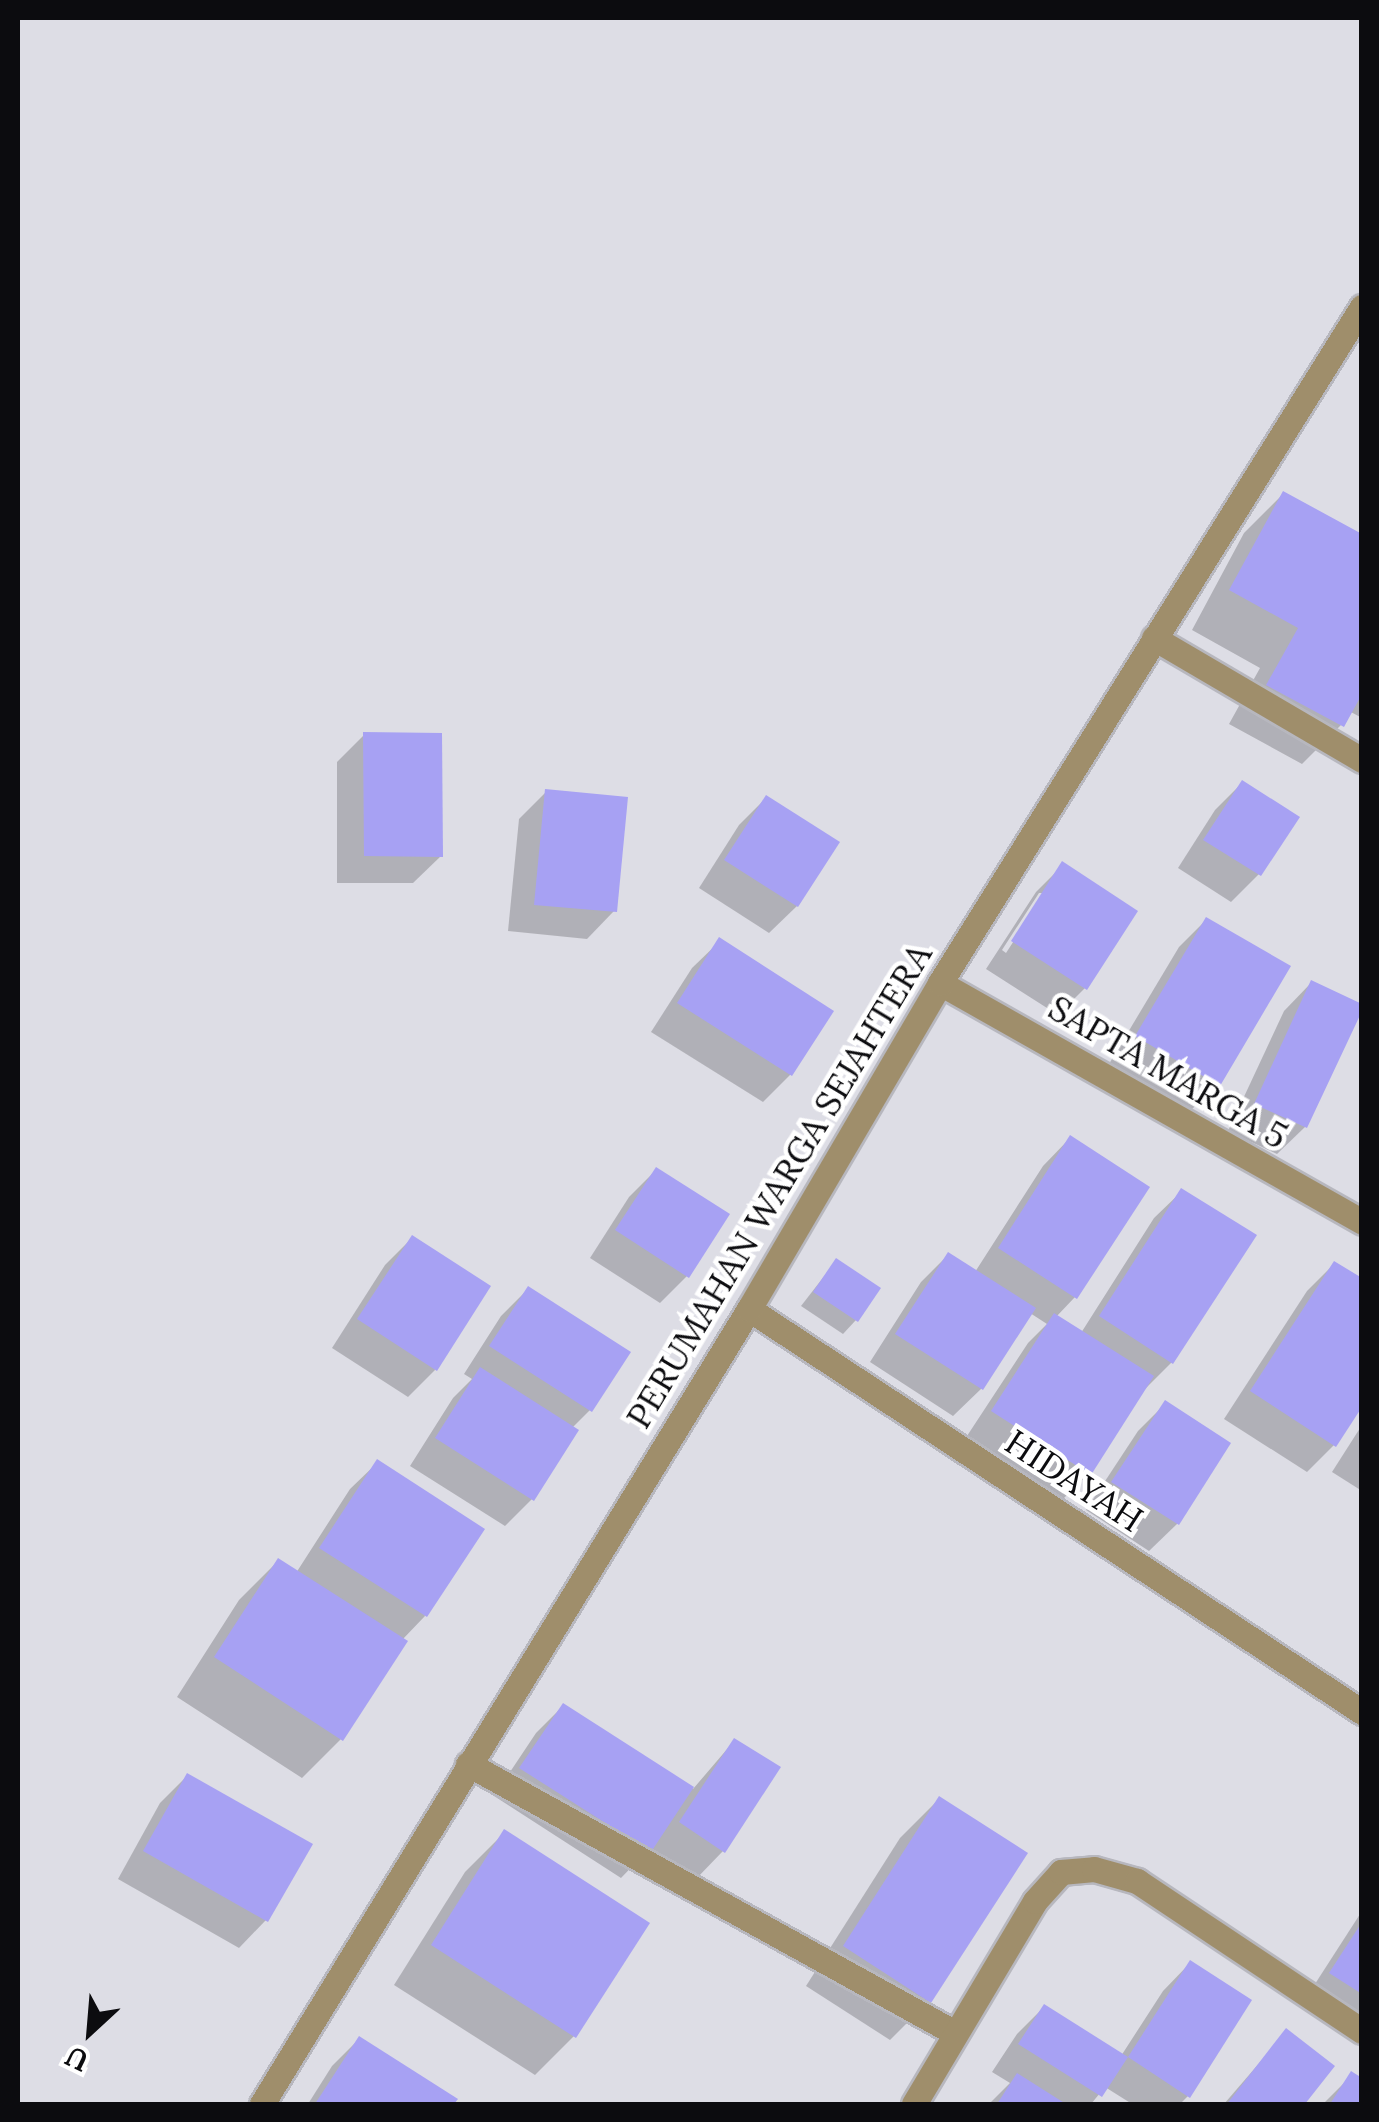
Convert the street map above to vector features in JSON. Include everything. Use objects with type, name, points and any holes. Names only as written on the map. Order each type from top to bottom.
[{"type":"street","name":"PERUMAHAN WARGA SEJAHTERA","points":[[262,2104],[749,1309],[940,983],[1361,307]]},
{"type":"street","points":[[1154,638],[1362,760]]},
{"type":"street","name":"SAPTA MARGA 5","points":[[940,983],[1362,1222]]},
{"type":"street","name":"HIDAYAH","points":[[749,1309],[1362,1712]]},
{"type":"street","points":[[468,1764],[955,2034]]},
{"type":"street","points":[[914,2104],[1035,1902],[1060,1872],[1094,1869],[1137,1881],[1362,2030]]},
{"type":"building","points":[[1283,491],[1362,534],[1362,694],[1344,727],[1266,685],[1298,628],[1229,590]]},
{"type":"building","points":[[363,732],[442,733],[443,857],[364,856]]},
{"type":"building","points":[[1242,780],[1300,817],[1261,876],[1203,840]]},
{"type":"building","points":[[545,789],[628,797],[617,912],[534,905]]},
{"type":"building","points":[[766,795],[840,842],[798,907],[724,860]]},
{"type":"building","points":[[1062,861],[1138,911],[1087,990],[1011,941]]},
{"type":"building","points":[[1206,917],[1291,966],[1220,1086],[1135,1036]]},
{"type":"building","points":[[719,937],[834,1011],[792,1076],[677,1003]]},
{"type":"building","points":[[1311,980],[1362,1004],[1362,1011],[1307,1128],[1254,1104]]},
{"type":"building","points":[[1070,1135],[1150,1187],[1077,1299],[998,1248]]},
{"type":"building","points":[[656,1167],[730,1214],[689,1278],[615,1230]]},
{"type":"building","points":[[1181,1188],[1257,1235],[1173,1364],[1099,1316]]},
{"type":"building","points":[[412,1235],[491,1286],[437,1371],[357,1319]]},
{"type":"building","points":[[948,1252],[1036,1308],[983,1390],[895,1334]]},
{"type":"building","points":[[836,1258],[881,1288],[858,1322],[813,1292]]},
{"type":"building","points":[[1334,1261],[1362,1278],[1362,1407],[1336,1447],[1250,1391]]},
{"type":"building","points":[[528,1286],[631,1352],[592,1412],[489,1346]]},
{"type":"building","points":[[1054,1313],[1154,1376],[1091,1475],[991,1411]]},
{"type":"building","points":[[480,1367],[579,1430],[534,1501],[435,1438]]},
{"type":"building","points":[[1165,1400],[1231,1443],[1179,1525],[1111,1482]]},
{"type":"building","points":[[377,1459],[485,1529],[427,1617],[319,1548]]},
{"type":"building","points":[[278,1558],[408,1641],[343,1741],[214,1657]]},
{"type":"building","points":[[563,1703],[694,1787],[651,1852],[519,1768]]},
{"type":"building","points":[[734,1738],[781,1767],[725,1853],[679,1822]]},
{"type":"building","points":[[187,1773],[313,1844],[268,1922],[143,1851]]},
{"type":"building","points":[[939,1796],[1028,1853],[931,2003],[843,1946]]},
{"type":"building","points":[[504,1829],[650,1923],[576,2038],[431,1945]]},
{"type":"building","points":[[1362,1922],[1362,1994],[1329,1973]]},
{"type":"building","points":[[1190,1960],[1252,2000],[1190,2098],[1128,2057]]},
{"type":"building","points":[[1044,2004],[1128,2057],[1102,2097],[1018,2044]]},
{"type":"building","points":[[1286,2028],[1335,2066],[1305,2104],[1227,2104]]},
{"type":"building","points":[[359,2036],[458,2099],[454,2104],[315,2104]]},
{"type":"building","points":[[1351,2071],[1362,2078],[1362,2104],[1330,2104]]},
{"type":"building","points":[[1017,2073],[1066,2104],[997,2104]]}]
